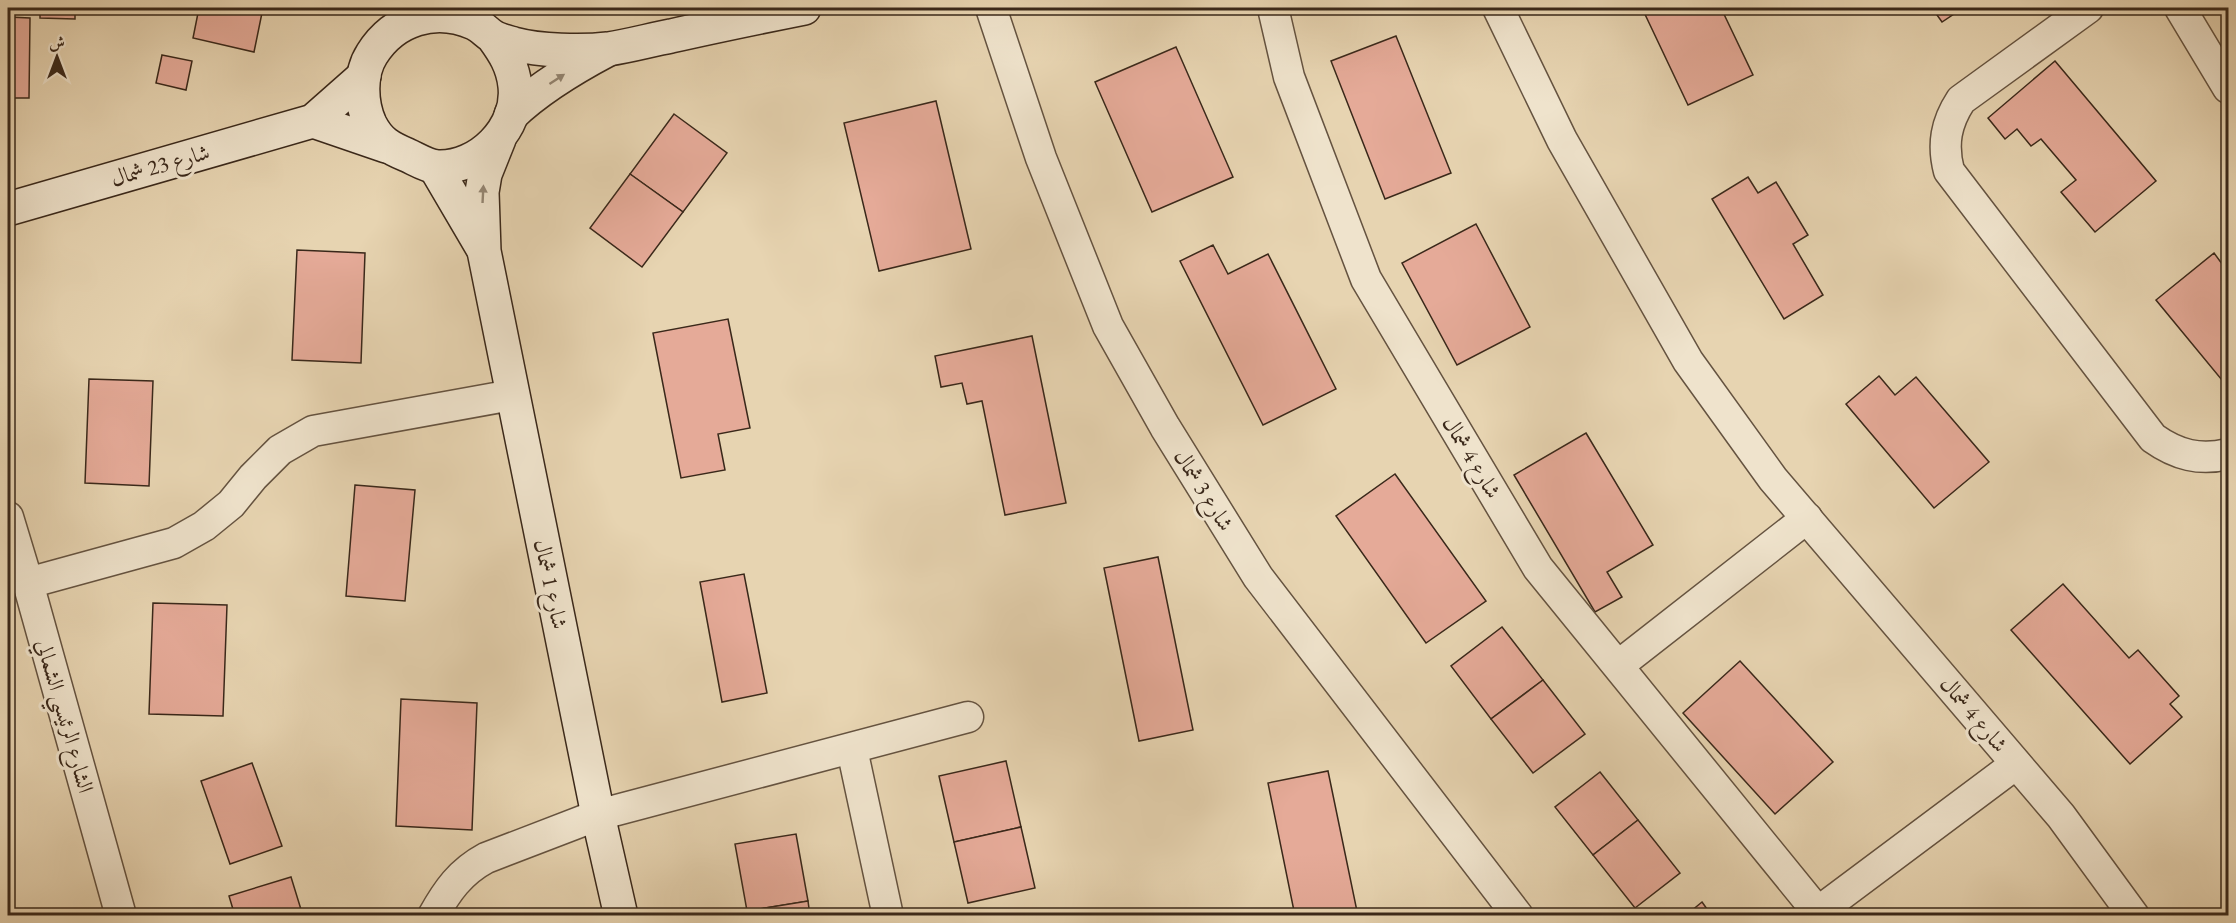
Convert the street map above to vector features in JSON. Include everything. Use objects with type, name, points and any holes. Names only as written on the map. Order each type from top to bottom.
[{"type":"street","points":[[381,41],[386,8]]},
{"type":"street","points":[[493,37],[515,44],[544,48],[608,49],[804,8]]},
{"type":"street","name":"شارع 3 شمال","points":[[991,8],[1041,158],[1108,326],[1165,427],[1258,577],[1518,915]]},
{"type":"street","name":"شارع 4 شمال","points":[[1273,8],[1288,77],[1366,279],[1538,568],[1819,914]]},
{"type":"street","name":"شارع 4 شمال","points":[[1498,8],[1562,140],[1688,361],[1773,479],[2061,816],[2134,915]]},
{"type":"street","points":[[2088,8],[1961,100],[1950,119],[1945,141],[1949,171],[2153,438],[2183,455],[2200,458],[2229,454]]},
{"type":"street","points":[[2180,8],[2229,88]]},
{"type":"street","points":[[386,146],[371,125],[363,101],[364,76],[370,58],[381,41],[402,24],[428,15],[451,12],[476,24],[493,37],[509,60],[515,87],[505,127]]},
{"type":"street","points":[[314,121],[386,146],[435,167],[459,164],[481,154],[526,100],[608,49]]},
{"type":"street","name":"شارع 23 شمال","points":[[8,209],[314,121],[364,76]]},
{"type":"street","name":"شارع 1 شمال","points":[[505,127],[484,174],[482,192],[484,251],[598,815],[621,915]]},
{"type":"street","name":"شارع 1 شمال","points":[[435,167],[484,251]]},
{"type":"street","points":[[28,583],[174,543],[204,526],[231,504],[253,477],[280,450],[314,431],[512,395]]},
{"type":"street","name":"الشارع الرئيسي الشمالي","points":[[8,517],[121,915]]},
{"type":"street","points":[[1619,665],[1807,518]]},
{"type":"street","points":[[433,915],[448,890],[471,866],[486,858],[598,815],[968,717]]},
{"type":"street","points":[[852,749],[888,915]]},
{"type":"street","points":[[1819,914],[2016,764]]},
{"type":"building","points":[[40,8],[75,8],[75,19],[40,18]]},
{"type":"building","points":[[199,8],[263,8],[254,52],[193,38]]},
{"type":"building","points":[[1642,8],[1721,8],[1753,75],[1688,105]]},
{"type":"building","points":[[1932,8],[1963,8],[1942,22]]},
{"type":"building","points":[[8,17],[30,18],[29,98],[8,98]]},
{"type":"building","points":[[1396,36],[1451,173],[1385,199],[1331,61]]},
{"type":"building","points":[[1176,47],[1233,177],[1152,212],[1095,82]]},
{"type":"building","points":[[162,55],[192,61],[186,90],[156,83]]},
{"type":"building","points":[[2055,61],[2156,181],[2095,232],[2061,192],[2076,180],[2041,139],[2031,146],[2017,129],[2005,139],[1988,118]]},
{"type":"building","points":[[936,101],[971,249],[879,271],[844,123]]},
{"type":"building","points":[[674,114],[727,153],[683,212],[630,174]]},
{"type":"building","points":[[630,174],[683,212],[642,267],[590,228]]},
{"type":"building","points":[[1748,177],[1758,193],[1776,182],[1808,235],[1793,244],[1823,295],[1784,319],[1712,199]]},
{"type":"building","points":[[1476,224],[1530,327],[1457,365],[1402,263]]},
{"type":"building","points":[[1213,245],[1228,274],[1268,254],[1336,389],[1263,425],[1180,261]]},
{"type":"building","points":[[297,250],[365,253],[361,363],[292,360]]},
{"type":"building","points":[[2214,253],[2228,272],[2228,383],[2226,385],[2156,300]]},
{"type":"building","points":[[728,319],[750,428],[718,434],[725,470],[681,478],[653,333]]},
{"type":"building","points":[[1032,336],[1066,503],[1005,515],[982,401],[967,404],[962,383],[941,387],[935,356]]},
{"type":"building","points":[[1879,376],[1895,395],[1916,377],[1989,462],[1934,508],[1846,404]]},
{"type":"building","points":[[89,379],[153,381],[149,486],[85,483]]},
{"type":"building","points":[[1586,433],[1653,545],[1607,572],[1622,597],[1595,612],[1514,475]]},
{"type":"building","points":[[1395,474],[1486,601],[1426,643],[1336,516]]},
{"type":"building","points":[[355,485],[415,490],[405,601],[346,596]]},
{"type":"building","points":[[1158,557],[1193,730],[1139,741],[1104,568]]},
{"type":"building","points":[[744,574],[767,693],[722,702],[700,582]]},
{"type":"building","points":[[2063,584],[2129,658],[2138,650],[2179,696],[2170,704],[2182,717],[2130,764],[2011,630]]},
{"type":"building","points":[[153,603],[227,605],[223,716],[149,714]]},
{"type":"building","points":[[1502,627],[1543,680],[1491,719],[1451,666]]},
{"type":"building","points":[[1740,661],[1833,762],[1775,814],[1683,713]]},
{"type":"building","points":[[1543,680],[1585,734],[1533,773],[1491,719]]},
{"type":"building","points":[[401,699],[477,703],[472,830],[396,826]]},
{"type":"building","points":[[1006,761],[1021,827],[954,842],[939,776]]},
{"type":"building","points":[[252,763],[282,846],[230,864],[201,781]]},
{"type":"building","points":[[1328,771],[1358,916],[1295,916],[1268,783]]},
{"type":"building","points":[[1600,772],[1638,820],[1593,855],[1555,807]]},
{"type":"building","points":[[1638,820],[1680,873],[1635,908],[1593,855]]},
{"type":"building","points":[[1021,827],[1035,888],[968,903],[954,842]]},
{"type":"building","points":[[796,834],[808,901],[747,911],[735,844]]},
{"type":"building","points":[[291,877],[303,916],[235,916],[229,896]]},
{"type":"building","points":[[808,901],[810,916],[748,916],[747,911]]},
{"type":"building","points":[[1702,902],[1712,916],[1685,916]]}]
